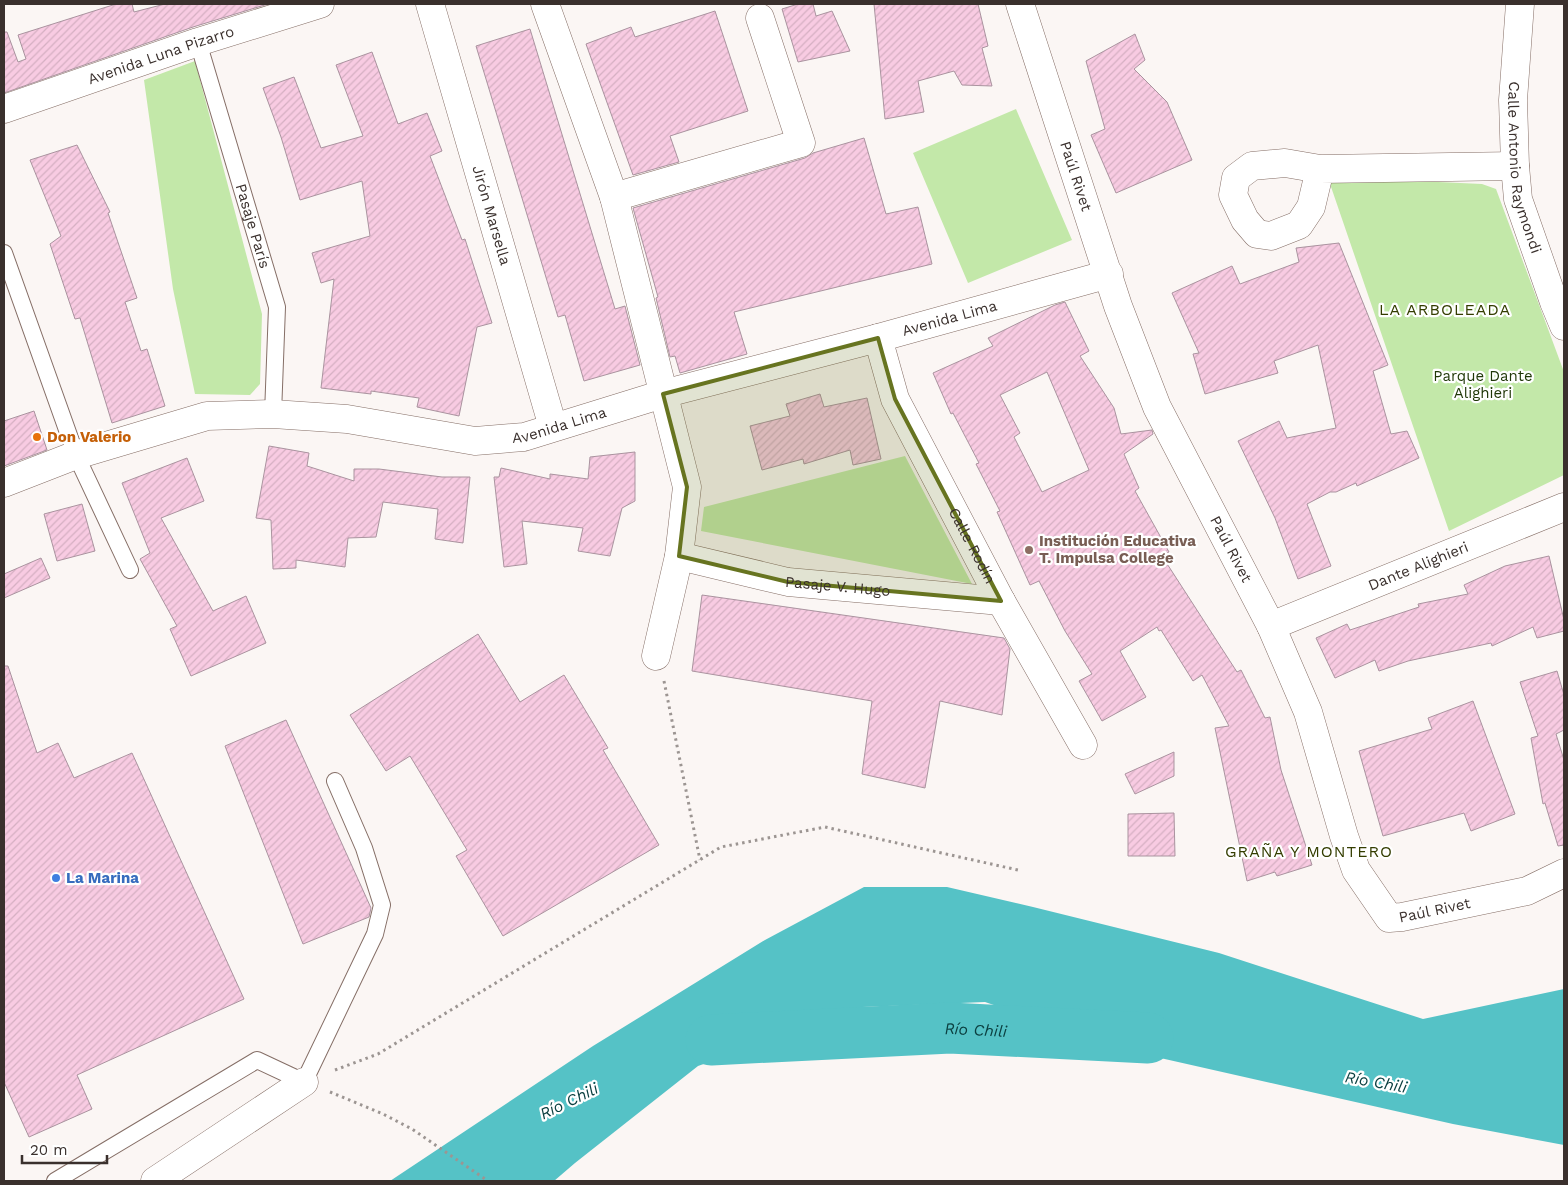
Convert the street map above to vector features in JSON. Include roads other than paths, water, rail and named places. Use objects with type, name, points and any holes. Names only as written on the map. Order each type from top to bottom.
[{"type":"street","name":"Avenida Luna Pizarro","points":[[4,109],[198,42],[320,4]]},
{"type":"street","name":"Jirón Marsella","points":[[430,4],[554,428]]},
{"type":"street","points":[[545,4],[614,197],[687,488],[679,556],[660,666]]},
{"type":"street","name":"Paúl Rivet","points":[[1020,4],[1118,306],[1157,407],[1271,626],[1308,712],[1344,836],[1356,870],[1389,918],[1402,918],[1527,892],[1564,872]]},
{"type":"street","name":"Calle Antonio Raymondi","points":[[1520,4],[1513,100],[1518,199],[1564,326]]},
{"type":"street","points":[[614,197],[801,143],[760,18]]},
{"type":"street","points":[[1320,170],[1515,166]]},
{"type":"street","name":"Avenida Lima","points":[[4,483],[76,455],[207,416],[273,414],[347,419],[476,441],[524,437],[663,394],[878,338],[1109,274]]},
{"type":"street","name":"Calle Rodín","points":[[878,338],[895,399],[1001,601],[1083,745]]},
{"type":"street","name":"Dante Alighieri","points":[[1271,626],[1564,507]]},
{"type":"street","name":"Pasaje V. Hugo","points":[[679,556],[788,582],[1001,601]]},
{"type":"street","points":[[155,1181],[304,1082]]},
{"type":"lane","name":"Pasaje París","points":[[198,42],[278,307],[273,414]]},
{"type":"lane","points":[[4,253],[76,455],[130,570]]},
{"type":"lane","points":[[55,1181],[257,1060],[304,1082],[375,934],[382,905],[364,848],[335,781]]},
{"type":"water","points":[[864,887],[947,887],[1033,907],[1219,953],[1423,1019],[1564,989],[1564,1145],[1453,1124],[1125,1050],[985,1002],[863,1007],[698,1066],[554,1181],[390,1181],[593,1046],[765,940]]},
{"type":"waterway","name":"Río Chili","points":[[711,1040],[950,1028],[1148,1038]]},
{"type":"place","name":"Don Valerio","points":[[37,437]]},
{"type":"place","name":"Institución Educativa T. Impulsa College","points":[[1029,550]]},
{"type":"place","name":"La Marina","points":[[56,878]]},
{"type":"district","name":"LA ARBOLEADA","points":[[1445,309]]},
{"type":"district","name":"GRAÑA Y MONTERO","points":[[1309,851]]},
{"type":"park label","name":"Parque Dante Alighieri","points":[[1483,384]]}]
